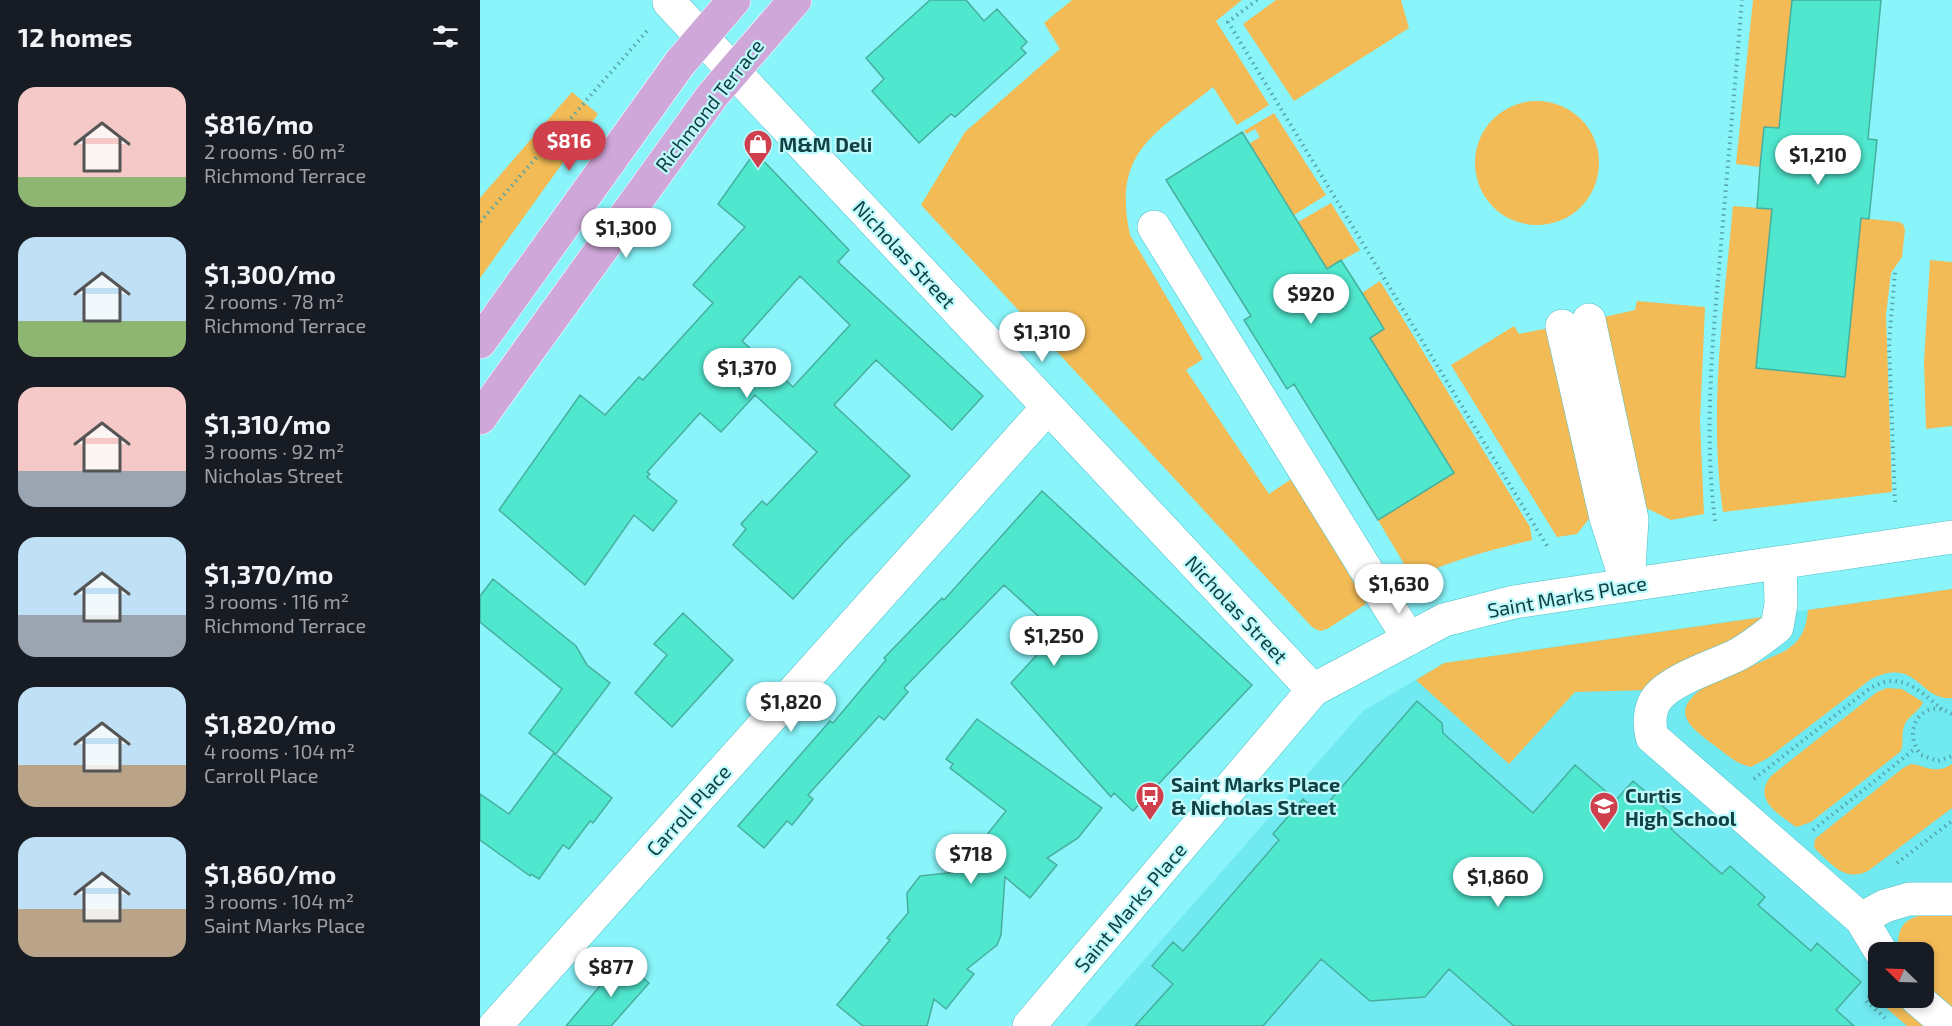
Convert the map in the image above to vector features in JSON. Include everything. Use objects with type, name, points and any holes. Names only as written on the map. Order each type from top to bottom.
[{"type":"main road","points":[[480,342],[659,90],[734,0]]},
{"type":"main road","name":"Richmond Terrace","points":[[480,418],[712,96],[795,0]]},
{"type":"street","name":"Nicholas Street","points":[[660,13],[702,36],[1313,690]]},
{"type":"street","points":[[1154,227],[1409,639]]},
{"type":"street","points":[[1576,323],[1606,518],[1628,585]]},
{"type":"street","name":"Carroll Place","points":[[495,1026],[1048,407]]},
{"type":"street","name":"Saint Marks Place","points":[[1029,1026],[1313,690],[1444,620],[1514,602],[1952,537]]},
{"type":"street","points":[[1780,563],[1781,604],[1777,627],[1739,654],[1678,682],[1658,696],[1651,711],[1649,726],[1652,737],[1861,919],[1875,942]]},
{"type":"street","points":[[1861,919],[1885,906],[1909,899],[1952,899]]},
{"type":"street","points":[[1928,1008],[1949,1026]]},
{"type":"path","points":[[1257,0],[1228,22],[1547,546]]},
{"type":"path","points":[[1715,521],[1709,420],[1712,347],[1742,0]]},
{"type":"path","points":[[480,222],[660,13]]},
{"type":"path","points":[[1895,272],[1889,343],[1895,502]]},
{"type":"path","points":[[1726,801],[1875,685],[1886,680],[1897,680],[1910,685],[1952,714]]},
{"type":"path","points":[[1942,709],[1934,709],[1919,717],[1912,731],[1912,740],[1922,755],[1929,759],[1938,761],[1952,756]]},
{"type":"path","points":[[1785,853],[1916,748]]},
{"type":"path","points":[[1874,1008],[1888,1020]]},
{"type":"shaded area","points":[[1072,0],[1242,0],[1216,21],[1269,105],[1237,125],[1213,87],[1173,118],[1143,147],[1133,164],[1127,183],[1126,206],[1130,235],[1203,359],[1186,370],[1269,494],[1293,478],[1366,604],[1327,629],[1320,631],[1312,627],[921,205],[965,132],[1060,49],[1044,23]]},
{"type":"shaded area","points":[[1276,0],[1401,0],[1409,28],[1294,101],[1243,24]]},
{"type":"shaded area","points":[[1753,0],[1792,0],[1779,128],[1764,127],[1760,167],[1736,164]]},
{"type":"shaded area","points":[[572,92],[598,114],[480,278],[480,198]]},
{"type":"shaded area","points":[[1537,101],[1561,105],[1581,119],[1595,139],[1599,163],[1595,187],[1581,207],[1561,221],[1537,225],[1513,221],[1493,207],[1479,187],[1475,163],[1479,139],[1493,119],[1513,105]]},
{"type":"shaded area","points":[[1274,113],[1326,195],[1294,215],[1249,144],[1260,137],[1255,129],[1246,134],[1244,131]]},
{"type":"shaded area","points":[[1331,203],[1360,250],[1327,269],[1298,222]]},
{"type":"shaded area","points":[[1733,206],[1772,209],[1757,368],[1845,377],[1861,218],[1903,224],[1905,230],[1902,257],[1891,273],[1886,315],[1892,492],[1723,512],[1717,436],[1717,398]]},
{"type":"shaded area","points":[[1930,260],[1952,262],[1952,426],[1926,429],[1924,362]]},
{"type":"shaded area","points":[[1380,281],[1530,527],[1532,540],[1456,561],[1413,579],[1378,520],[1454,473],[1370,338],[1384,328],[1362,293]]},
{"type":"shaded area","points":[[1637,301],[1705,307],[1700,422],[1704,514],[1671,520],[1646,508],[1600,318],[1635,310]]},
{"type":"shaded area","points":[[1514,326],[1519,334],[1549,328],[1592,515],[1577,534],[1557,537],[1451,365]]},
{"type":"shaded area","name":"Curtis High School","points":[[1952,589],[1952,1026],[1086,1026],[1363,711],[1444,663]]},
{"type":"shaded area","points":[[1952,589],[1952,698],[1932,693],[1909,676],[1887,673],[1871,679],[1768,758],[1751,767],[1727,755],[1697,732],[1687,719],[1685,712],[1687,704],[1703,688],[1791,647],[1802,634],[1808,610]]},
{"type":"shaded area","points":[[1763,617],[1762,621],[1648,690],[1575,692],[1509,764],[1416,680],[1444,663]]},
{"type":"shaded area","points":[[1887,688],[1902,689],[1923,702],[1905,724],[1900,752],[1811,822],[1797,827],[1774,810],[1764,792],[1771,776],[1877,692]]},
{"type":"shaded area","points":[[1911,764],[1941,769],[1952,764],[1952,808],[1868,871],[1860,874],[1840,870],[1817,851],[1814,847],[1815,839]]},
{"type":"shaded area","points":[[1952,912],[1952,1017],[1934,1001],[1934,942],[1898,942],[1905,923],[1912,918]]},
{"type":"shaded area","points":[[1887,1008],[1913,1008],[1934,1026],[1907,1026]]},
{"type":"building","points":[[930,0],[966,0],[984,21],[997,9],[1027,42],[1021,48],[1026,53],[955,117],[951,114],[919,143],[872,91],[884,79],[866,58]]},
{"type":"building","points":[[1792,0],[1881,0],[1868,139],[1877,140],[1869,219],[1861,218],[1845,377],[1756,368],[1772,209],[1757,208],[1760,167],[1764,127],[1779,128]]},
{"type":"building","points":[[1242,132],[1327,269],[1341,260],[1362,293],[1384,329],[1370,338],[1454,473],[1378,520],[1294,384],[1287,389],[1244,320],[1251,316],[1166,180]]},
{"type":"building","points":[[755,152],[849,250],[838,262],[983,396],[952,430],[876,360],[834,405],[910,476],[845,541],[793,599],[733,545],[746,529],[741,524],[762,501],[767,505],[817,452],[755,395],[721,432],[700,413],[647,472],[650,474],[647,477],[677,501],[653,531],[634,515],[585,585],[499,510],[580,395],[605,415],[639,377],[643,380],[713,303],[693,285],[745,227],[718,204]],"holes":[[[800,276],[850,325],[793,387],[742,341]]]},
{"type":"building","points":[[1042,491],[1252,685],[1133,811],[1114,793],[1111,797],[1011,683],[1057,633],[1004,585],[904,688],[908,692],[884,720],[879,716],[808,795],[813,799],[792,825],[787,821],[764,848],[738,826],[830,721],[833,723],[886,660],[884,658],[942,598],[944,600]]},
{"type":"building","points":[[493,579],[576,646],[587,665],[610,683],[556,754],[529,733],[562,689],[480,622],[480,596]]},
{"type":"building","points":[[683,613],[733,660],[672,727],[635,693],[667,655],[654,644]]},
{"type":"building","points":[[1417,701],[1442,723],[1443,733],[1533,813],[1575,765],[1616,800],[1633,781],[1679,820],[1671,829],[1722,874],[1730,866],[1765,897],[1758,905],[1811,951],[1817,943],[1861,982],[1836,1010],[1854,1026],[1514,1026],[1449,969],[1425,997],[1370,1001],[1321,959],[1263,1026],[1135,1026],[1173,984],[1152,966],[1173,942],[1183,951],[1279,840],[1273,834],[1303,799],[1319,813]]},
{"type":"building","points":[[977,719],[1102,808],[1078,838],[1047,858],[1057,865],[1030,898],[1005,877],[1001,935],[997,945],[967,969],[974,974],[946,1009],[934,999],[927,1026],[863,1026],[837,1005],[890,940],[887,938],[908,913],[907,893],[920,876],[957,872],[1006,811],[950,768],[953,764],[946,759]]},
{"type":"building","points":[[554,753],[612,798],[593,823],[590,821],[569,849],[563,845],[539,879],[531,874],[530,876],[480,840],[480,794],[509,814]]},
{"type":"building","points":[[622,960],[649,983],[611,1026],[566,1026]]},
{"type":"place","name":"M&M Deli","points":[[758,170]]},
{"type":"place","name":"Saint Marks Place & Nicholas Street","points":[[1150,822]]},
{"type":"place","name":"Curtis High School","points":[[1604,832]]}]
